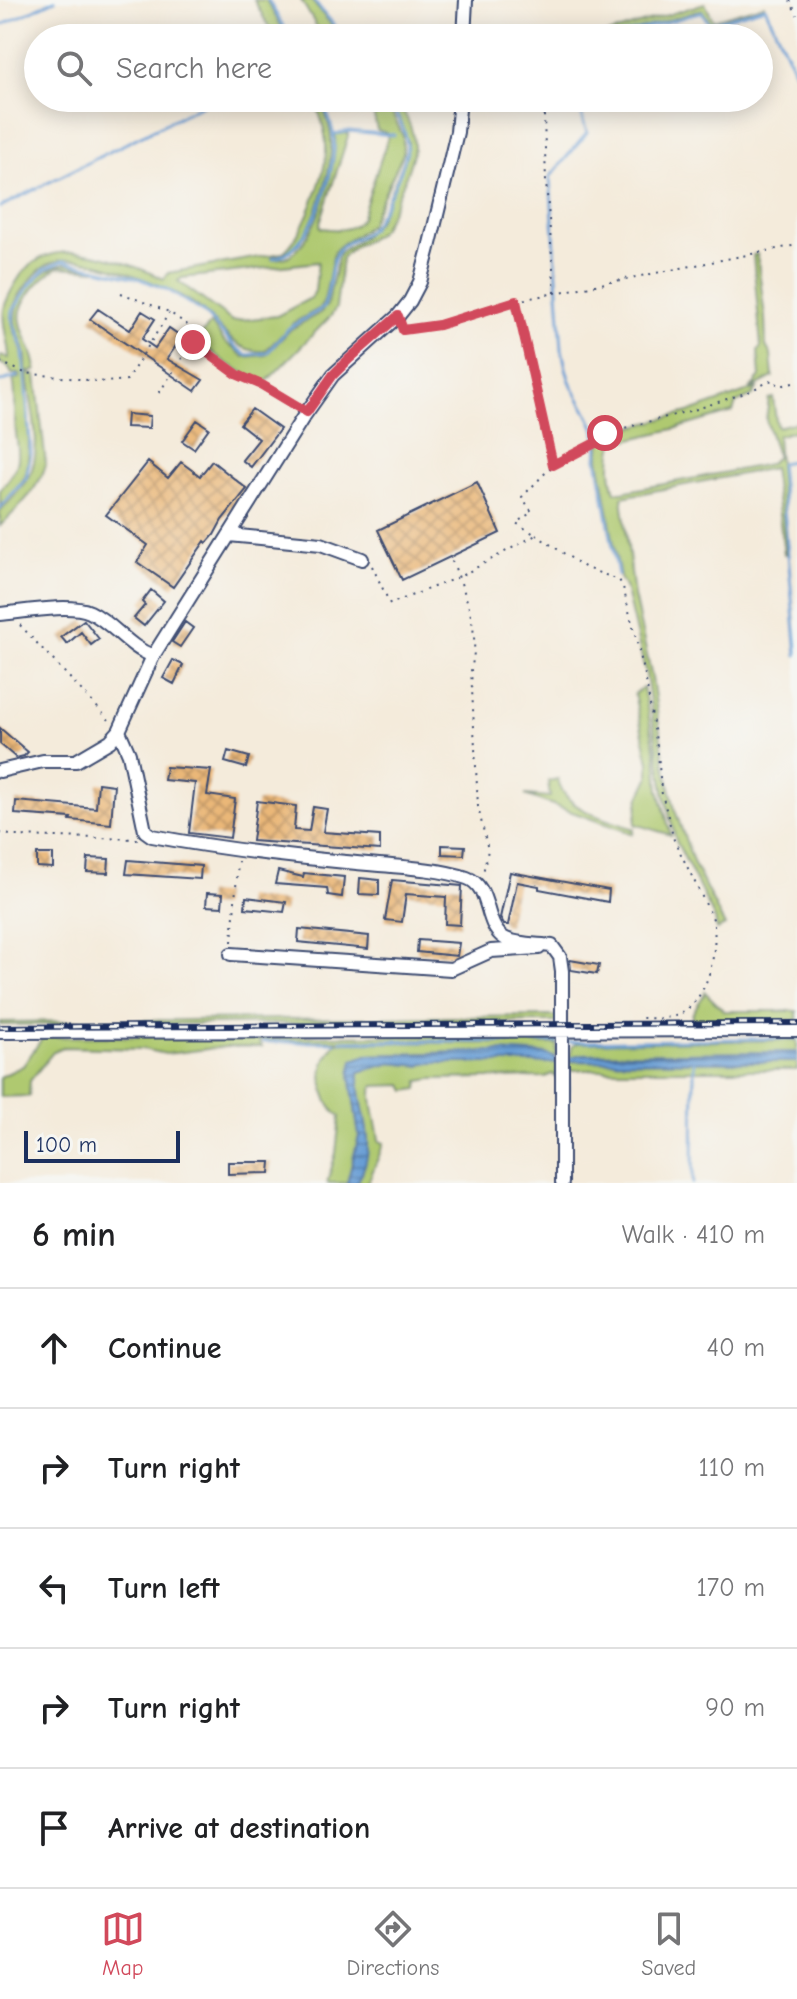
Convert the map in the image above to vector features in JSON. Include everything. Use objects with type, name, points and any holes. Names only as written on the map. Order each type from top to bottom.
[{"type":"street","points":[[465,24],[466,0]]},
{"type":"street","points":[[0,771],[43,761],[76,761],[110,741],[119,731],[153,656],[307,412],[333,375],[398,316],[410,301],[423,271],[457,132],[459,112]]},
{"type":"street","points":[[229,535],[321,544],[362,559]]},
{"type":"street","points":[[4,613],[87,611],[139,651],[153,656]]},
{"type":"street","points":[[119,731],[129,754],[145,831],[152,836],[239,852],[406,868],[465,877],[475,882],[483,893],[495,930],[507,940],[552,946],[560,957],[562,971],[562,1183]]},
{"type":"street","points":[[231,954],[451,969],[491,951],[552,946]]},
{"type":"street","points":[[0,1032],[797,1030]]},
{"type":"path","points":[[790,0],[797,15]]},
{"type":"path","points":[[542,112],[555,293]]},
{"type":"path","points":[[398,316],[403,330],[439,325],[516,301],[797,245]]},
{"type":"path","points":[[121,293],[169,312],[199,333],[159,393]]},
{"type":"path","points":[[516,301],[553,465]]},
{"type":"path","points":[[0,362],[25,373],[105,382],[127,380],[169,312]]},
{"type":"path","points":[[193,342],[238,375],[262,385],[307,412]]},
{"type":"path","points":[[640,1018],[670,1017],[692,1005],[703,987],[713,956],[713,919],[674,840],[661,790],[645,675],[623,587],[619,580],[586,568],[516,523],[532,512],[522,497],[553,465],[599,441],[605,433],[697,409],[748,392],[772,380],[780,386],[797,382]]},
{"type":"path","points":[[362,559],[375,568],[390,604],[459,577],[536,535]]},
{"type":"path","points":[[452,561],[467,597],[475,655],[471,669],[478,807],[488,850],[481,878],[475,882]]},
{"type":"path","points":[[4,613],[43,646],[119,731]]},
{"type":"path","points":[[0,833],[135,839],[152,836]]},
{"type":"path","points":[[231,954],[239,852]]},
{"type":"green space","points":[[254,0],[266,0],[280,24],[267,24]]},
{"type":"green space","points":[[301,0],[311,0],[331,24],[315,24]]},
{"type":"green space","points":[[705,3],[713,20],[765,5],[710,22],[702,10],[656,24],[639,24]]},
{"type":"green space","points":[[318,112],[324,112],[327,119],[331,152],[316,212],[302,238],[292,249],[284,253],[272,256],[272,259],[288,256],[309,233],[329,182],[335,134],[349,133],[321,228],[348,228],[361,219],[388,137],[387,133],[377,130],[373,112],[392,112],[403,136],[403,154],[370,224],[334,252],[320,308],[295,322],[265,351],[253,351],[234,342],[193,303],[165,288],[109,267],[61,260],[47,265],[27,284],[17,300],[12,317],[21,348],[25,379],[27,469],[16,489],[0,506],[0,490],[15,470],[17,462],[13,379],[20,378],[20,374],[12,374],[8,367],[0,363],[0,356],[9,358],[3,315],[17,281],[30,265],[47,256],[66,252],[86,253],[107,257],[164,279],[168,273],[282,253],[297,235],[317,191],[326,152]],"holes":[[[318,262],[315,291],[311,298],[277,316],[232,321],[178,281],[182,278]]]},
{"type":"green space","points":[[396,112],[405,114],[414,145],[394,205],[378,233],[342,258],[336,308],[331,316],[264,384],[225,362],[197,340],[211,323],[224,341],[244,357],[266,355],[291,329],[320,313],[327,305],[339,253],[363,237],[378,221],[406,156],[408,142]]},
{"type":"green space","points":[[757,254],[766,346],[771,355],[773,377],[750,389],[760,377],[758,351],[761,347],[753,255]]},
{"type":"green space","points":[[66,264],[96,270],[59,267],[46,276],[27,298],[21,322],[36,371],[26,371],[24,348],[15,322],[19,302],[39,277],[57,266]]},
{"type":"green space","points":[[27,374],[36,375],[46,465],[33,491],[0,526],[0,511],[23,486],[33,465],[36,439]]},
{"type":"green space","points":[[757,388],[753,396],[736,403],[733,412],[614,443],[611,461],[615,492],[769,464],[777,456],[766,420],[769,399],[773,398],[777,427],[797,422],[797,430],[777,436],[786,554],[773,468],[622,497],[634,596],[652,678],[665,765],[675,810],[694,864],[725,926],[717,930],[715,919],[676,841],[664,792],[646,675],[625,587],[620,578],[599,458],[601,441],[606,434],[696,410]]},
{"type":"green space","points":[[643,687],[656,754],[659,790],[671,835],[635,824],[639,799],[649,778],[649,762],[634,694]]},
{"type":"green space","points":[[558,779],[562,790],[578,806],[634,829],[633,834],[525,795],[550,797],[548,781]]},
{"type":"green space","points":[[705,992],[724,1011],[797,1011],[797,1020],[692,1020]]},
{"type":"green space","points":[[559,1016],[559,1022],[0,1025],[0,1022]]},
{"type":"green space","points":[[558,1035],[558,1040],[258,1040],[262,1047],[224,1047],[166,1054],[142,1049],[63,1047],[54,1051],[30,1081],[29,1096],[0,1097],[0,1077],[23,1066],[43,1037]]},
{"type":"green space","points":[[797,1040],[797,1052],[583,1054],[570,1057],[572,1047],[577,1043]]},
{"type":"green space","points":[[336,1042],[557,1044],[556,1058],[497,1051],[367,1055],[350,1074],[359,1136],[347,1183],[327,1183],[336,1153],[340,1116],[328,1101],[322,1073],[325,1060]]},
{"type":"green space","points":[[570,1061],[797,1062],[797,1070],[570,1070]]},
{"type":"green space","points":[[392,1063],[420,1066],[426,1063],[557,1063],[556,1077],[552,1074],[545,1077],[432,1079],[419,1081],[418,1089],[406,1091],[403,1085],[373,1086],[379,1141],[384,1143],[368,1183],[357,1183],[364,1167],[368,1139],[358,1072]]},
{"type":"water","points":[[497,1051],[547,1054],[556,1058],[557,1063],[426,1063],[420,1066],[392,1063],[359,1072],[368,1153],[357,1183],[347,1183],[359,1136],[350,1074],[353,1060],[367,1055]]},
{"type":"water","points":[[797,1052],[797,1062],[570,1061],[570,1057],[583,1054]]},
{"type":"building","points":[[98,309],[130,330],[142,311],[155,319],[142,339],[155,348],[169,328],[182,337],[167,359],[203,380],[195,391],[90,319]]},
{"type":"building","points":[[252,409],[280,429],[251,467],[242,460],[259,439],[240,424]]},
{"type":"building","points":[[127,414],[150,416],[149,428],[126,427]]},
{"type":"building","points":[[197,420],[209,428],[194,449],[182,441]]},
{"type":"building","points":[[212,461],[247,489],[173,587],[137,562],[148,545],[106,515],[148,462],[168,478],[181,462],[200,476]]},
{"type":"building","points":[[477,482],[500,533],[402,580],[378,530]]},
{"type":"building","points":[[151,590],[164,601],[144,626],[134,618],[145,605],[142,602]]},
{"type":"building","points":[[84,620],[99,639],[91,645],[81,632],[67,644],[61,637]]},
{"type":"building","points":[[185,622],[193,628],[180,647],[172,642]]},
{"type":"building","points":[[173,660],[183,665],[174,684],[163,678]]},
{"type":"building","points":[[0,728],[28,752],[24,756],[16,758],[0,744]]},
{"type":"building","points":[[228,751],[249,757],[246,768],[225,762]]},
{"type":"building","points":[[166,767],[211,770],[207,795],[235,799],[230,838],[189,833],[195,783],[164,780]]},
{"type":"building","points":[[98,783],[114,785],[111,824],[15,814],[16,801],[96,808]]},
{"type":"building","points":[[257,801],[296,806],[294,830],[309,831],[313,807],[327,809],[323,832],[380,836],[380,850],[252,841]]},
{"type":"building","points":[[442,845],[465,846],[464,855],[442,854]]},
{"type":"building","points":[[37,854],[53,854],[53,868],[37,867]]},
{"type":"building","points":[[88,858],[109,859],[108,873],[87,872]]},
{"type":"building","points":[[128,860],[201,866],[200,879],[126,874]]},
{"type":"building","points":[[278,871],[303,877],[304,873],[344,877],[342,897],[328,895],[327,888],[275,884]]},
{"type":"building","points":[[510,872],[609,890],[608,902],[517,882],[508,925],[504,925],[500,918]]},
{"type":"building","points":[[360,878],[379,880],[379,895],[359,894]]},
{"type":"building","points":[[392,880],[462,886],[460,925],[445,924],[446,897],[406,894],[402,922],[385,920]]},
{"type":"building","points":[[207,893],[223,894],[222,907],[206,906]]},
{"type":"building","points":[[246,897],[286,902],[284,912],[245,908]]},
{"type":"building","points":[[299,929],[369,936],[368,949],[298,942]]},
{"type":"building","points":[[418,940],[459,943],[457,956],[417,952]]},
{"type":"building","points":[[570,960],[599,965],[597,974],[571,970]]},
{"type":"building","points":[[228,1162],[271,1162],[270,1173],[228,1174]]},
{"type":"waterway","points":[[0,26],[55,0]]},
{"type":"waterway","points":[[268,0],[282,24]]},
{"type":"waterway","points":[[313,0],[333,24]]},
{"type":"waterway","points":[[709,24],[765,7],[773,24]]},
{"type":"waterway","points":[[660,24],[702,12],[709,24]]},
{"type":"waterway","points":[[773,24],[797,76]]},
{"type":"waterway","points":[[0,207],[188,112]]},
{"type":"waterway","points":[[273,258],[287,253],[299,242],[325,191],[334,139],[327,112]]},
{"type":"waterway","points":[[0,508],[26,478],[31,454],[23,350],[13,322],[13,311],[29,286],[45,269],[63,261],[141,279],[168,290],[204,313],[246,355],[267,353],[289,328],[323,308],[336,254],[370,229],[381,212],[406,152],[406,138],[394,112]]},
{"type":"waterway","points":[[581,112],[587,133],[550,177],[562,349],[570,381],[594,426],[618,575]]},
{"type":"waterway","points":[[335,134],[349,131],[394,135]]},
{"type":"waterway","points":[[0,382],[18,376]]},
{"type":"waterway","points":[[797,460],[780,463],[797,655]]},
{"type":"waterway","points":[[569,1042],[797,1038]]},
{"type":"waterway","points":[[341,1041],[557,1042]]},
{"type":"waterway","points":[[263,1042],[335,1042]]},
{"type":"waterway","points":[[693,1183],[694,1062]]},
{"type":"waterway","points":[[568,1075],[568,1099]]},
{"type":"railway","points":[[0,1027],[797,1023]]},
{"type":"route","points":[[193,342],[238,375],[262,385],[307,412],[333,375],[398,316],[403,330],[439,325],[516,301],[553,465],[599,441],[605,433]]}]
